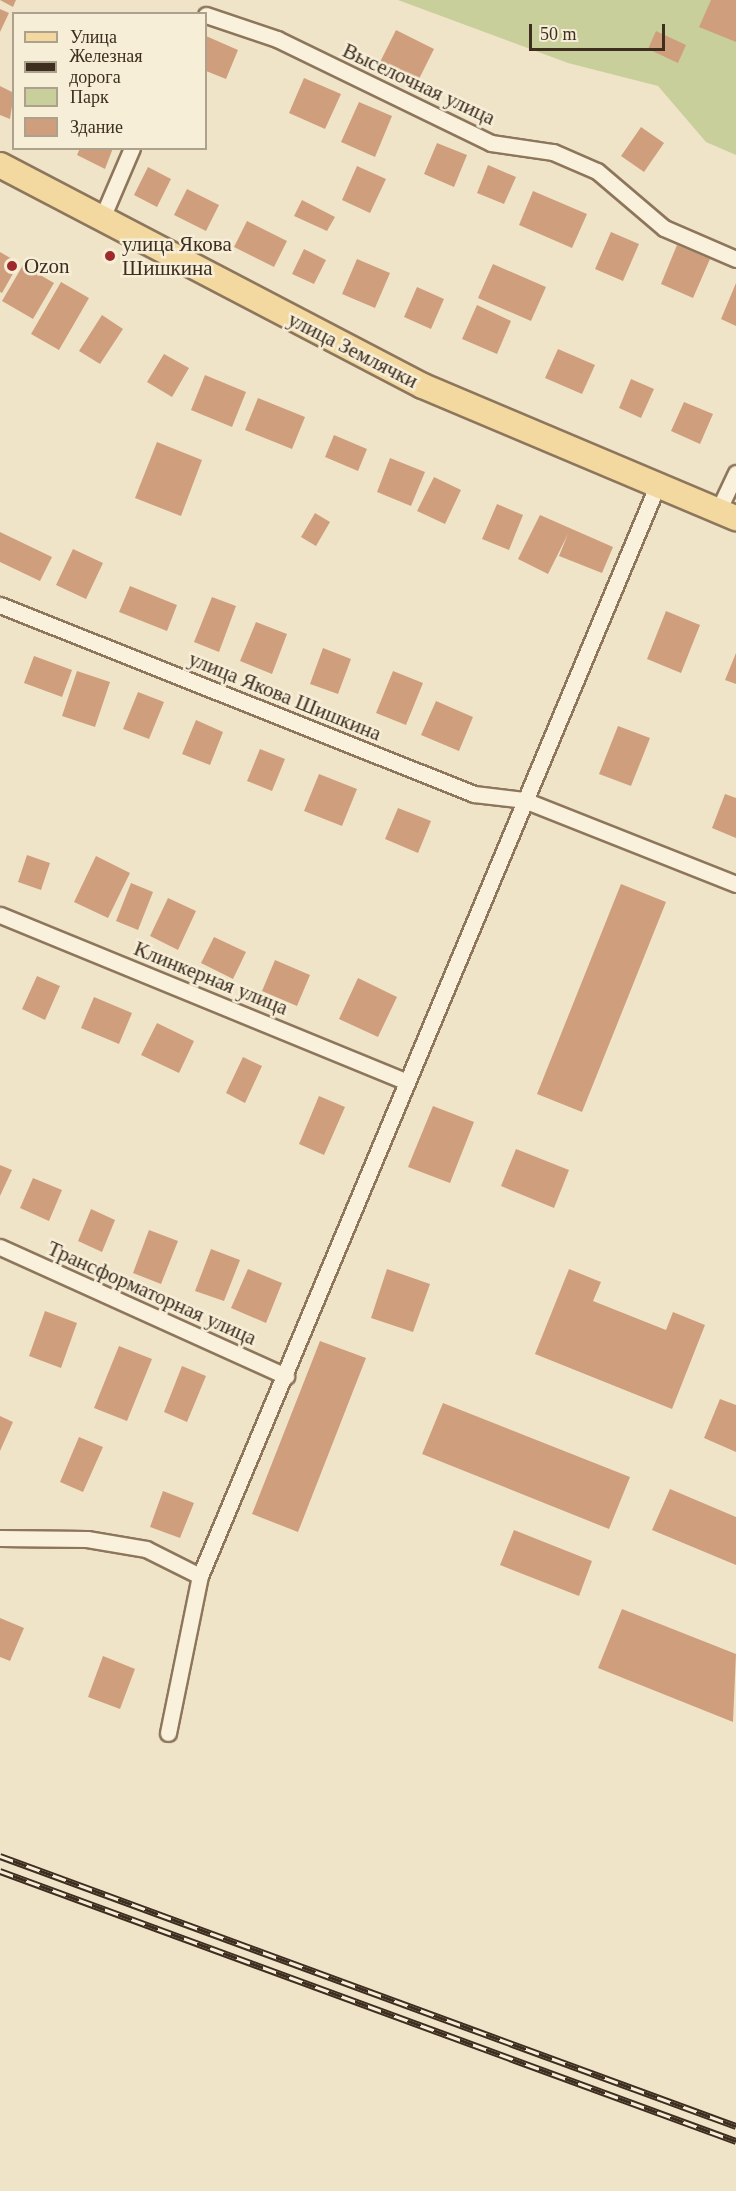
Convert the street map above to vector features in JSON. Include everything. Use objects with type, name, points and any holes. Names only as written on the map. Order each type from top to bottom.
[{"type":"main road","name":"улица Землячки","points":[[0,165],[423,386],[727,514]]},
{"type":"street","name":"Выселочная улица","points":[[207,16],[277,39],[491,143],[553,152],[597,171],[664,228],[736,259]]},
{"type":"street","points":[[102,218],[131,150]]},
{"type":"street","points":[[727,514],[736,473]]},
{"type":"street","points":[[168,1733],[200,1576],[286,1376],[405,1081],[657,486]]},
{"type":"street","name":"улица Якова Шишкина","points":[[0,605],[474,794],[524,800],[736,884]]},
{"type":"street","name":"Клинкерная улица","points":[[0,915],[405,1081]]},
{"type":"street","name":"Трансформаторная улица","points":[[0,1247],[286,1376]]},
{"type":"street","points":[[0,1539],[87,1539],[146,1549],[200,1576]]},
{"type":"green space","points":[[398,0],[736,0],[736,155],[706,142],[658,86],[568,63]]},
{"type":"building","points":[[0,0],[16,0],[13,7]]},
{"type":"building","points":[[711,0],[736,0],[736,42],[699,27]]},
{"type":"building","points":[[0,9],[9,13],[0,32]]},
{"type":"building","points":[[396,30],[434,49],[417,83],[379,64]]},
{"type":"building","points":[[656,31],[686,45],[678,63],[648,49]]},
{"type":"building","points":[[207,36],[238,50],[226,79],[207,71]]},
{"type":"building","points":[[304,78],[341,94],[325,129],[289,113]]},
{"type":"building","points":[[0,86],[12,92],[12,106],[10,119],[0,115]]},
{"type":"building","points":[[359,102],[392,116],[375,157],[341,142]]},
{"type":"building","points":[[641,127],[664,143],[644,172],[621,156]]},
{"type":"building","points":[[437,143],[467,155],[454,187],[424,174]]},
{"type":"building","points":[[79,150],[112,150],[105,169],[77,155]]},
{"type":"building","points":[[488,165],[516,177],[504,204],[477,193]]},
{"type":"building","points":[[357,166],[386,179],[370,213],[342,200]]},
{"type":"building","points":[[148,167],[171,179],[157,207],[134,195]]},
{"type":"building","points":[[187,189],[219,205],[206,231],[174,215]]},
{"type":"building","points":[[533,191],[587,214],[572,248],[519,225]]},
{"type":"building","points":[[302,200],[335,217],[327,231],[294,216]]},
{"type":"building","points":[[247,221],[287,241],[274,267],[234,247]]},
{"type":"building","points":[[611,232],[639,244],[623,281],[595,269]]},
{"type":"building","points":[[677,245],[710,259],[693,298],[661,284]]},
{"type":"building","points":[[304,249],[326,260],[314,284],[292,274]]},
{"type":"building","points":[[0,252],[19,263],[2,293],[0,292]]},
{"type":"building","points":[[357,259],[390,273],[375,308],[342,294]]},
{"type":"building","points":[[493,264],[546,287],[531,321],[478,298]]},
{"type":"building","points":[[23,265],[54,283],[33,319],[2,301]]},
{"type":"building","points":[[61,282],[89,298],[59,350],[31,334]]},
{"type":"building","points":[[736,283],[736,326],[721,319]]},
{"type":"building","points":[[417,287],[444,299],[431,329],[404,317]]},
{"type":"building","points":[[477,305],[511,321],[497,354],[462,339]]},
{"type":"building","points":[[102,315],[123,329],[100,364],[79,351]]},
{"type":"building","points":[[558,349],[595,365],[582,394],[545,378]]},
{"type":"building","points":[[164,354],[189,368],[172,397],[147,382]]},
{"type":"building","points":[[205,375],[246,392],[232,427],[191,410]]},
{"type":"building","points":[[631,379],[654,389],[641,418],[619,408]]},
{"type":"building","points":[[258,398],[305,417],[292,449],[245,430]]},
{"type":"building","points":[[684,402],[713,414],[700,444],[671,431]]},
{"type":"building","points":[[334,435],[367,449],[358,471],[325,457]]},
{"type":"building","points":[[157,442],[202,460],[181,516],[135,498]]},
{"type":"building","points":[[390,458],[425,472],[411,506],[377,492]]},
{"type":"building","points":[[434,477],[461,490],[445,524],[417,511]]},
{"type":"building","points":[[497,504],[523,515],[509,550],[482,539]]},
{"type":"building","points":[[315,513],[330,522],[316,546],[301,537]]},
{"type":"building","points":[[540,515],[613,547],[602,573],[559,556],[568,534],[548,574],[518,559]]},
{"type":"building","points":[[0,532],[52,557],[40,581],[0,562]]},
{"type":"building","points":[[73,549],[103,563],[86,599],[56,585]]},
{"type":"building","points":[[130,586],[177,605],[167,631],[119,612]]},
{"type":"building","points":[[212,597],[236,606],[219,652],[194,642]]},
{"type":"building","points":[[666,611],[700,625],[681,673],[647,659]]},
{"type":"building","points":[[256,622],[287,634],[272,674],[240,661]]},
{"type":"building","points":[[323,648],[351,659],[338,694],[310,684]]},
{"type":"building","points":[[736,653],[736,684],[725,680]]},
{"type":"building","points":[[34,656],[72,670],[62,697],[24,683]]},
{"type":"building","points":[[77,671],[110,682],[95,727],[62,716]]},
{"type":"building","points":[[393,671],[423,683],[406,725],[376,713]]},
{"type":"building","points":[[138,692],[164,702],[149,739],[123,729]]},
{"type":"building","points":[[436,701],[473,717],[459,751],[421,735]]},
{"type":"building","points":[[196,720],[223,732],[210,765],[182,754]]},
{"type":"building","points":[[618,726],[650,738],[631,786],[599,774]]},
{"type":"building","points":[[260,749],[285,759],[272,791],[247,781]]},
{"type":"building","points":[[319,774],[357,789],[342,826],[304,811]]},
{"type":"building","points":[[725,794],[736,798],[736,838],[712,828]]},
{"type":"building","points":[[398,808],[431,821],[418,853],[385,839]]},
{"type":"building","points":[[27,855],[50,863],[41,890],[18,882]]},
{"type":"building","points":[[96,856],[130,873],[108,918],[74,902]]},
{"type":"building","points":[[131,883],[153,892],[138,930],[116,921]]},
{"type":"building","points":[[621,884],[666,902],[582,1112],[537,1094]]},
{"type":"building","points":[[168,898],[196,911],[178,950],[150,936]]},
{"type":"building","points":[[214,937],[246,952],[233,979],[201,963]]},
{"type":"building","points":[[275,960],[310,975],[297,1006],[262,991]]},
{"type":"building","points":[[37,976],[60,986],[45,1020],[22,1009]]},
{"type":"building","points":[[358,978],[397,997],[378,1037],[339,1019]]},
{"type":"building","points":[[94,997],[132,1013],[119,1044],[81,1028]]},
{"type":"building","points":[[157,1023],[194,1041],[179,1073],[141,1055]]},
{"type":"building","points":[[243,1057],[262,1066],[245,1103],[226,1093]]},
{"type":"building","points":[[319,1096],[345,1107],[324,1155],[299,1144]]},
{"type":"building","points":[[433,1106],[474,1122],[450,1183],[408,1167]]},
{"type":"building","points":[[516,1149],[569,1170],[554,1208],[501,1186]]},
{"type":"building","points":[[0,1165],[12,1170],[0,1196]]},
{"type":"building","points":[[33,1178],[62,1190],[49,1221],[20,1208]]},
{"type":"building","points":[[91,1209],[115,1220],[102,1252],[78,1241]]},
{"type":"building","points":[[149,1230],[178,1241],[161,1284],[133,1273]]},
{"type":"building","points":[[211,1249],[240,1260],[224,1301],[195,1291]]},
{"type":"building","points":[[248,1269],[282,1283],[266,1323],[231,1308]]},
{"type":"building","points":[[387,1269],[430,1284],[413,1332],[371,1318]]},
{"type":"building","points":[[569,1269],[601,1282],[593,1301],[666,1330],[673,1312],[705,1325],[672,1409],[535,1354]]},
{"type":"building","points":[[45,1311],[77,1323],[61,1368],[29,1356]]},
{"type":"building","points":[[320,1341],[366,1358],[298,1532],[252,1514]]},
{"type":"building","points":[[119,1346],[152,1359],[127,1421],[94,1408]]},
{"type":"building","points":[[182,1366],[206,1376],[187,1422],[164,1412]]},
{"type":"building","points":[[720,1399],[736,1405],[736,1452],[704,1438]]},
{"type":"building","points":[[443,1403],[630,1477],[609,1529],[422,1454]]},
{"type":"building","points":[[0,1416],[13,1422],[0,1451]]},
{"type":"building","points":[[79,1437],[103,1447],[83,1492],[60,1482]]},
{"type":"building","points":[[670,1489],[736,1517],[736,1565],[652,1530]]},
{"type":"building","points":[[163,1491],[194,1503],[180,1538],[150,1527]]},
{"type":"building","points":[[514,1530],[592,1561],[579,1596],[500,1565]]},
{"type":"building","points":[[622,1609],[736,1654],[733,1722],[598,1668]]},
{"type":"building","points":[[0,1618],[24,1628],[10,1661],[0,1657]]},
{"type":"building","points":[[103,1656],[135,1669],[120,1709],[88,1697]]},
{"type":"railway","points":[[0,1856],[736,2126]]},
{"type":"railway","points":[[0,1871],[736,2141]]},
{"type":"place","name":"улица Якова Шишкина","points":[[110,256]]},
{"type":"place","name":"Ozon","points":[[12,266]]}]
